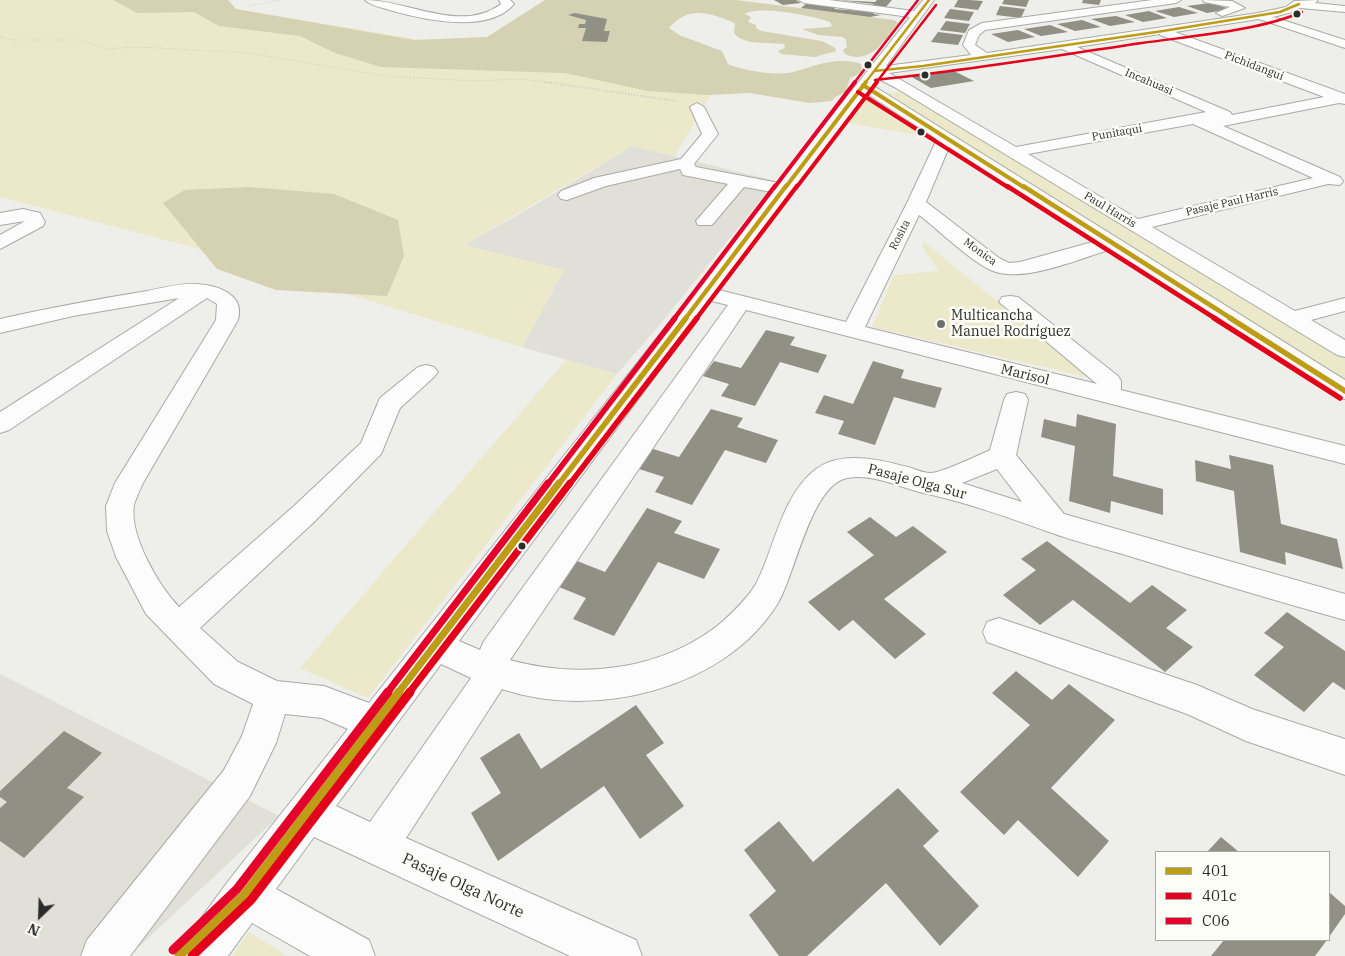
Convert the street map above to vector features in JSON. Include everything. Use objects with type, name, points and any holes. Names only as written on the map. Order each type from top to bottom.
[{"type":"street","points":[[370,0],[409,13],[452,18],[476,17],[498,12],[508,4],[504,0]]},
{"type":"street","points":[[804,0],[917,15]]},
{"type":"street","points":[[201,956],[244,895],[928,0]]},
{"type":"street","points":[[985,58],[972,50],[969,44],[973,33],[982,28],[1176,0]]},
{"type":"street","points":[[911,58],[1239,8],[1232,4],[1208,0]]},
{"type":"street","points":[[869,78],[1258,16],[1289,10],[1299,4],[1313,0]]},
{"type":"street","points":[[1271,1],[1345,9]]},
{"type":"street","points":[[1258,16],[1345,44]]},
{"type":"street","name":"Pichidangui","points":[[1163,31],[1344,99]]},
{"type":"street","name":"Incahuasi","points":[[1065,46],[1228,116]]},
{"type":"street","name":"Paul Harris","points":[[869,78],[945,138],[1345,391]]},
{"type":"street","name":"Paul Harris","points":[[869,78],[901,84],[1345,350]]},
{"type":"street","name":"Punitaqui","points":[[1013,152],[1228,116],[1344,99]]},
{"type":"street","points":[[686,164],[710,134],[697,107]]},
{"type":"street","points":[[1200,122],[1337,183]]},
{"type":"street","name":"Rosita","points":[[852,331],[916,203],[945,138]]},
{"type":"street","points":[[567,195],[600,182],[676,164],[686,164]]},
{"type":"street","points":[[686,164],[689,170],[694,172],[784,189]]},
{"type":"street","points":[[705,221],[740,181]]},
{"type":"street","name":"Pasaje Paul Harris","points":[[1135,225],[1337,183]]},
{"type":"street","name":"Monica","points":[[916,203],[989,260],[998,266],[1008,269],[1024,267],[1112,243]]},
{"type":"street","points":[[0,219],[23,215],[33,217],[36,222],[0,243]]},
{"type":"street","points":[[0,326],[114,302],[188,290],[204,291],[221,296],[230,306],[230,313],[129,483],[120,506],[122,531],[131,557],[157,605],[178,628],[226,673],[273,697],[324,702],[375,723]]},
{"type":"street","points":[[0,424],[204,291]]},
{"type":"street","name":"Marisol","points":[[704,293],[1345,455]]},
{"type":"street","points":[[377,846],[486,685],[496,651],[741,302]]},
{"type":"street","points":[[1010,302],[1109,381],[1108,396]]},
{"type":"street","points":[[1292,318],[1345,304]]},
{"type":"street","points":[[178,628],[304,514],[372,448],[389,404],[426,372]]},
{"type":"street","points":[[1002,456],[1016,400]]},
{"type":"street","points":[[931,485],[1002,456]]},
{"type":"street","points":[[1002,456],[1055,522]]},
{"type":"street","name":"Pasaje Olga Sur","points":[[435,646],[491,670],[534,682],[594,686],[642,678],[686,663],[719,643],[753,613],[767,593],[802,510],[819,480],[827,474],[849,467],[868,468],[931,485],[1192,565],[1345,608]]},
{"type":"street","points":[[999,632],[1197,701],[1246,724],[1345,758]]},
{"type":"street","points":[[103,956],[237,784],[258,743],[273,697]]},
{"type":"street","name":"Pasaje Olga Norte","points":[[307,813],[620,956]]},
{"type":"street","points":[[179,956],[244,895]]},
{"type":"street","points":[[244,895],[354,956]]},
{"type":"path","points":[[249,6],[281,0]]},
{"type":"path","points":[[0,37],[11,40],[81,40],[105,49],[139,47],[249,53],[385,76],[474,81],[522,79],[675,100],[697,107]]},
{"type":"shaded area","points":[[0,0],[182,0],[714,89],[675,156],[632,146],[464,245],[564,270],[522,347],[189,246],[0,197]]},
{"type":"shaded area","points":[[113,0],[228,0],[236,9],[414,40],[487,37],[545,0],[736,0],[894,20],[898,23],[883,43],[870,54],[854,57],[845,54],[843,50],[847,47],[846,40],[843,37],[818,35],[802,29],[829,27],[832,26],[830,22],[787,12],[762,11],[745,14],[751,17],[748,22],[756,25],[756,28],[761,31],[822,41],[835,48],[836,51],[815,57],[781,54],[778,51],[785,48],[784,44],[750,42],[739,38],[734,33],[735,23],[708,14],[700,13],[684,16],[669,28],[679,35],[722,51],[728,64],[751,71],[786,73],[835,61],[861,64],[863,72],[850,78],[846,92],[835,97],[832,101],[810,103],[749,93],[708,95],[648,91],[565,73],[381,67],[335,53],[300,36],[219,26],[194,12],[137,13]]},
{"type":"shaded area","points":[[904,91],[1345,359],[1345,382],[886,94]]},
{"type":"shaded area","points":[[874,99],[925,136],[849,123],[865,101]]},
{"type":"shaded area","points":[[632,146],[776,181],[657,328],[617,374],[522,347],[564,270],[464,245],[535,205]]},
{"type":"shaded area","points":[[250,187],[334,194],[398,220],[404,256],[387,296],[276,290],[217,269],[163,203],[185,190]]},
{"type":"shaded area","points":[[924,242],[1091,378],[872,327],[894,275],[939,271],[922,247]]},
{"type":"shaded area","points":[[566,360],[617,374],[368,698],[300,668]]},
{"type":"shaded area","points":[[0,674],[279,816],[129,956],[0,956]]},
{"type":"shaded area","points":[[249,932],[287,956],[232,956]]},
{"type":"building","points":[[774,0],[796,0],[801,3],[783,5]]},
{"type":"building","points":[[837,0],[875,2],[877,0],[892,0],[885,8],[871,6],[874,4]]},
{"type":"building","points":[[958,0],[983,1],[978,10],[954,7]]},
{"type":"building","points":[[1004,0],[1029,0],[1026,7],[1002,4]]},
{"type":"building","points":[[1083,0],[1101,0],[1099,5],[1082,3]]},
{"type":"building","points":[[807,3],[836,7],[834,9],[875,12],[873,14],[881,15],[870,17],[801,8]]},
{"type":"building","points":[[1210,3],[1230,9],[1207,13],[1187,6]]},
{"type":"building","points":[[1000,6],[1025,9],[1021,18],[996,15]]},
{"type":"building","points":[[1179,7],[1198,13],[1174,17],[1155,11]]},
{"type":"building","points":[[950,9],[974,12],[969,21],[944,18]]},
{"type":"building","points":[[1149,11],[1167,18],[1143,22],[1125,15]]},
{"type":"building","points":[[575,13],[607,19],[604,31],[610,31],[607,42],[582,41],[586,28],[578,28],[579,24],[585,24],[586,20],[568,15]]},
{"type":"building","points":[[1116,16],[1135,22],[1110,26],[1091,19]]},
{"type":"building","points":[[1082,20],[1101,27],[1075,31],[1057,24]]},
{"type":"building","points":[[946,21],[970,24],[965,33],[940,30]]},
{"type":"building","points":[[1050,25],[1068,32],[1041,36],[1024,29]]},
{"type":"building","points":[[1018,30],[1035,37],[1008,42],[991,34]]},
{"type":"building","points":[[938,32],[963,35],[958,45],[931,42]]},
{"type":"building","points":[[952,70],[974,81],[931,88],[910,76]]},
{"type":"building","points":[[766,330],[795,337],[790,345],[827,355],[818,373],[780,362],[755,406],[721,396],[729,384],[703,376],[714,361],[741,368]]},
{"type":"building","points":[[873,361],[904,370],[901,378],[942,388],[935,408],[894,397],[875,445],[838,434],[844,421],[815,413],[824,395],[853,404]]},
{"type":"building","points":[[711,409],[743,418],[737,427],[778,440],[766,463],[725,450],[692,505],[655,492],[664,477],[636,468],[650,448],[679,457]]},
{"type":"building","points":[[1077,414],[1116,424],[1113,476],[1163,489],[1163,515],[1111,501],[1110,513],[1069,501],[1075,446],[1041,437],[1044,419],[1076,427]]},
{"type":"building","points":[[1229,455],[1273,465],[1281,524],[1337,539],[1343,569],[1285,552],[1286,565],[1240,552],[1234,491],[1196,481],[1195,460],[1231,469]]},
{"type":"building","points":[[647,508],[682,521],[674,533],[720,549],[704,579],[658,562],[614,636],[573,619],[586,598],[554,585],[572,559],[605,572]]},
{"type":"building","points":[[870,517],[896,537],[913,526],[947,552],[884,599],[926,634],[895,659],[853,620],[839,631],[808,602],[874,555],[847,532]]},
{"type":"building","points":[[1047,541],[1130,603],[1152,585],[1187,610],[1166,628],[1193,647],[1165,672],[1073,600],[1040,625],[1003,595],[1036,570],[1021,559]]},
{"type":"building","points":[[1287,612],[1345,651],[1345,690],[1333,682],[1304,712],[1254,675],[1284,647],[1264,633]]},
{"type":"building","points":[[1016,671],[1052,700],[1069,684],[1115,720],[1051,788],[1109,841],[1078,877],[1018,820],[1004,835],[960,792],[1030,725],[992,693]]},
{"type":"building","points":[[636,705],[664,743],[646,755],[684,806],[640,839],[604,786],[498,861],[471,813],[501,793],[480,758],[519,733],[541,769]]},
{"type":"building","points":[[64,731],[102,753],[67,788],[84,797],[24,858],[0,841],[0,808],[7,802],[0,797],[0,791]]},
{"type":"building","points":[[898,788],[939,831],[923,846],[979,906],[940,946],[886,883],[807,956],[779,956],[749,915],[776,891],[744,850],[779,821],[813,862]]},
{"type":"building","points":[[1221,837],[1238,851],[1208,851]]},
{"type":"building","points":[[1330,893],[1345,906],[1345,914],[1330,936]]},
{"type":"building","points":[[1223,941],[1326,941],[1315,956],[1211,956]]},
{"type":"transit line","name":"C06","points":[[173,950],[237,889],[918,0]]},
{"type":"transit line","name":"401","points":[[179,956],[244,895],[929,0]]},
{"type":"transit line","name":"401","points":[[874,71],[923,66],[1163,31],[1280,12],[1299,4]]},
{"type":"transit line","name":"401c","points":[[192,956],[251,900],[936,5]]},
{"type":"transit line","name":"401c","points":[[875,80],[924,75],[1164,40],[1281,21],[1302,12]]},
{"type":"transit line","name":"401","points":[[863,85],[1345,391]]},
{"type":"transit line","name":"401c","points":[[858,92],[1340,398]]},
{"type":"place","name":"Multicancha Manuel Rodríguez","points":[[941,324]]}]
